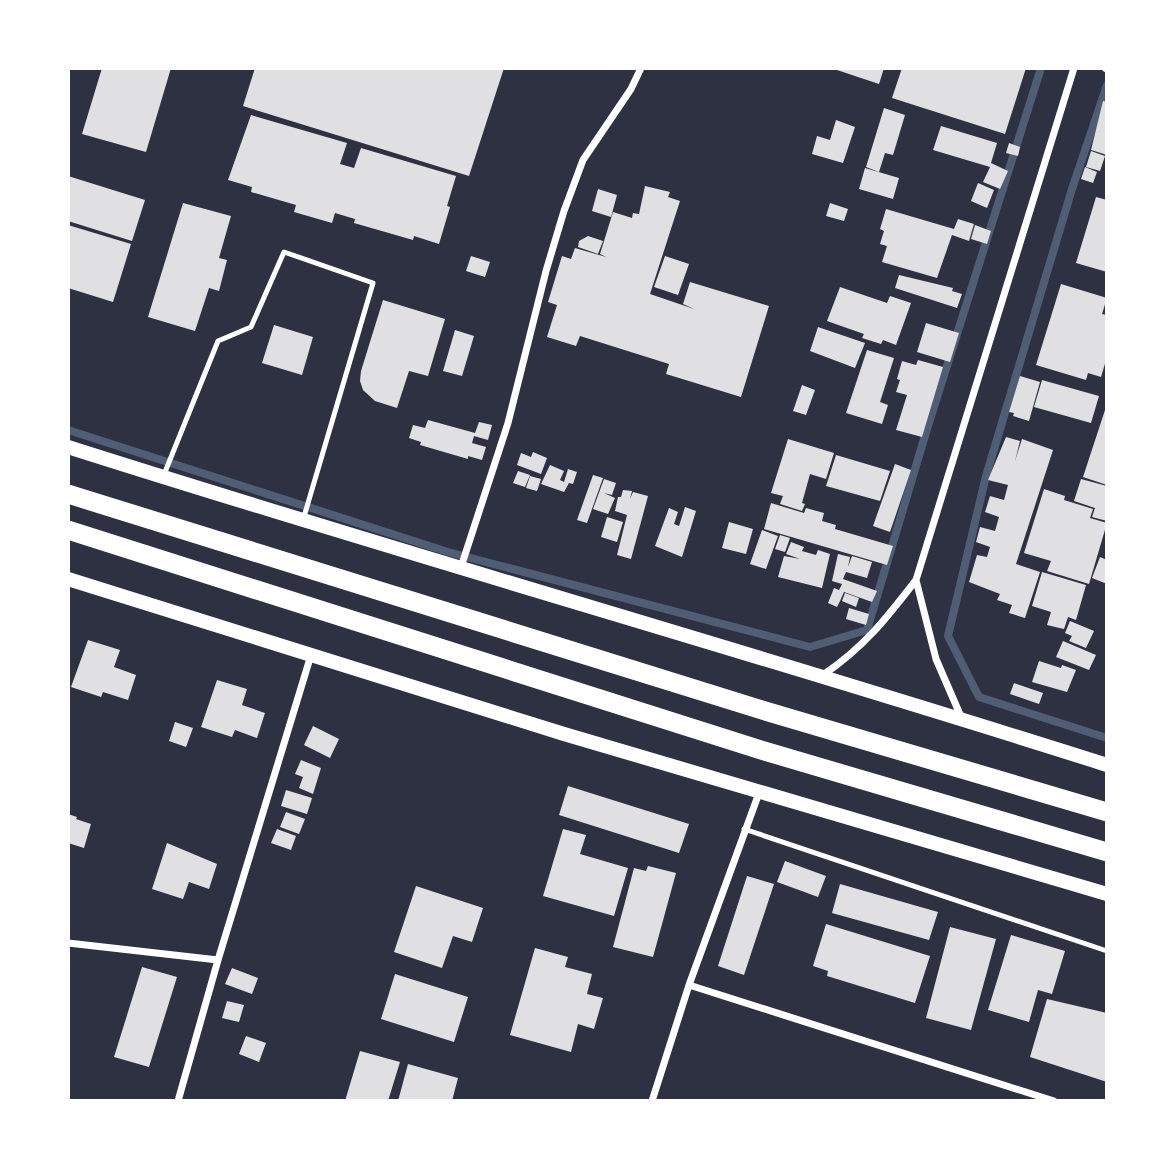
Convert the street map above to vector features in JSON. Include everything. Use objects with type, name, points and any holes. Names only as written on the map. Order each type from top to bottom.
[{"type":"highway","points":[[68,494],[799,721],[1107,812]]},
{"type":"highway","points":[[68,530],[761,750],[1107,852]]},
{"type":"main road","points":[[68,447],[1107,765]]},
{"type":"main road","points":[[68,579],[758,793],[1107,894]]},
{"type":"street","points":[[460,568],[508,424],[546,271],[564,211],[583,160],[631,89],[641,68]]},
{"type":"street","points":[[820,678],[877,631],[916,580],[1074,68]]},
{"type":"street","points":[[916,580],[936,659],[962,719]]},
{"type":"street","points":[[178,1101],[218,960],[312,655]]},
{"type":"street","points":[[652,1101],[689,985],[758,793]]},
{"type":"street","points":[[68,943],[218,960]]},
{"type":"street","points":[[689,985],[1049,1100]]},
{"type":"lane","points":[[162,477],[218,341],[251,327],[284,251],[373,283],[303,520]]},
{"type":"lane","points":[[744,829],[1107,951]]},
{"type":"building","points":[[102,68],[171,68],[146,152],[82,134]]},
{"type":"building","points":[[255,68],[504,68],[469,176],[243,106]]},
{"type":"building","points":[[831,68],[884,68],[879,84]]},
{"type":"building","points":[[902,68],[1026,68],[1005,134],[892,98]]},
{"type":"building","points":[[1103,101],[1107,102],[1107,155],[1091,150]]},
{"type":"building","points":[[884,108],[905,115],[893,155],[885,153],[879,172],[866,167]]},
{"type":"building","points":[[251,115],[347,143],[340,164],[354,168],[361,148],[456,176],[439,244],[414,236],[413,240],[354,223],[355,219],[335,213],[332,223],[294,212],[296,205],[251,192],[252,187],[228,180]]},
{"type":"building","points":[[836,120],[855,127],[843,163],[812,154],[817,136],[830,140]]},
{"type":"building","points":[[941,126],[997,143],[991,163],[1008,171],[1000,189],[983,182],[990,167],[933,150]]},
{"type":"building","points":[[1009,143],[1020,147],[1018,156],[1006,153]]},
{"type":"building","points":[[1091,151],[1105,156],[1100,171],[1086,167]]},
{"type":"building","points":[[1085,167],[1097,172],[1093,183],[1081,179]]},
{"type":"building","points":[[865,168],[899,178],[893,199],[859,189]]},
{"type":"building","points":[[68,176],[145,200],[132,241],[68,221]]},
{"type":"building","points":[[978,183],[994,190],[987,208],[971,201]]},
{"type":"building","points":[[645,186],[670,192],[668,197],[680,201],[650,294],[694,309],[683,304],[690,282],[769,306],[741,397],[666,374],[669,364],[580,336],[576,346],[547,337],[557,305],[548,302],[562,256],[571,259],[575,248],[606,257],[600,254],[613,212],[632,218],[633,213],[639,214]]},
{"type":"building","points":[[598,189],[617,195],[611,217],[592,211]]},
{"type":"building","points":[[1096,197],[1107,200],[1107,272],[1076,263]]},
{"type":"building","points":[[183,203],[231,216],[219,258],[227,260],[219,291],[209,288],[195,331],[148,317]]},
{"type":"building","points":[[830,203],[848,209],[844,221],[826,216]]},
{"type":"building","points":[[886,209],[954,229],[958,219],[974,224],[969,241],[952,235],[937,278],[882,262],[887,246],[880,244],[884,231],[880,229]]},
{"type":"building","points":[[68,225],[131,244],[113,302],[68,288]]},
{"type":"building","points":[[975,225],[991,231],[987,244],[971,239]]},
{"type":"building","points":[[588,236],[603,241],[598,254],[578,247],[579,241]]},
{"type":"building","points":[[471,256],[490,262],[485,277],[466,271]]},
{"type":"building","points":[[665,256],[689,264],[678,295],[654,287]]},
{"type":"building","points":[[899,275],[953,288],[952,291],[962,294],[957,308],[895,288]]},
{"type":"building","points":[[1061,284],[1107,298],[1102,314],[1107,315],[1107,357],[1101,377],[1088,373],[1086,380],[1036,365]]},
{"type":"building","points":[[840,287],[887,303],[890,296],[911,303],[896,345],[883,340],[881,344],[862,338],[864,334],[827,321]]},
{"type":"building","points":[[383,300],[445,319],[428,376],[409,371],[397,408],[375,401],[363,390],[360,381]]},
{"type":"building","points":[[926,323],[959,333],[950,362],[917,352]]},
{"type":"building","points":[[274,325],[313,337],[302,375],[262,363]]},
{"type":"building","points":[[818,327],[865,343],[855,368],[810,351]]},
{"type":"building","points":[[455,330],[474,336],[462,376],[443,371]]},
{"type":"building","points":[[867,350],[894,358],[880,402],[888,405],[882,424],[846,413]]},
{"type":"building","points":[[918,360],[943,367],[922,437],[896,430],[907,395],[896,392],[902,361],[916,365]]},
{"type":"building","points":[[1020,376],[1040,382],[1029,421],[1009,412]]},
{"type":"building","points":[[1042,380],[1099,396],[1091,423],[1034,407]]},
{"type":"building","points":[[802,385],[815,390],[806,415],[793,411]]},
{"type":"building","points":[[1107,407],[1107,485],[1083,477]]},
{"type":"building","points":[[428,420],[475,433],[479,422],[492,425],[488,440],[474,436],[472,443],[486,447],[482,460],[468,456],[468,459],[420,445],[421,442],[409,438],[413,425],[425,428]]},
{"type":"building","points":[[1006,437],[1020,441],[1015,461],[1022,439],[1053,450],[1016,564],[1040,572],[1025,618],[1009,613],[1012,605],[997,600],[1000,594],[969,582],[977,555],[987,557],[990,547],[976,542],[980,527],[995,531],[999,517],[985,512],[990,496],[1004,500],[1008,485],[988,480]]},
{"type":"building","points":[[788,439],[834,453],[826,479],[810,474],[802,511],[780,504],[783,496],[771,493]]},
{"type":"building","points":[[533,452],[547,458],[541,474],[517,465],[521,453],[531,457]]},
{"type":"building","points":[[836,455],[890,471],[880,501],[826,486]]},
{"type":"building","points":[[895,464],[911,470],[890,532],[873,526]]},
{"type":"building","points":[[550,465],[564,471],[560,480],[564,482],[568,469],[577,472],[573,484],[569,483],[564,492],[541,484]]},
{"type":"building","points":[[518,471],[530,475],[525,487],[513,483]]},
{"type":"building","points":[[593,475],[603,478],[587,523],[577,520]]},
{"type":"building","points":[[530,476],[541,479],[537,491],[526,488]]},
{"type":"building","points":[[604,479],[616,483],[612,495],[604,493],[615,498],[608,514],[593,509]]},
{"type":"building","points":[[1081,479],[1107,486],[1107,521],[1092,517],[1095,508],[1074,501]]},
{"type":"building","points":[[1044,489],[1065,496],[1064,500],[1093,509],[1090,518],[1107,523],[1089,584],[1047,571],[1051,561],[1024,553]]},
{"type":"building","points":[[623,490],[632,491],[630,499],[633,492],[648,496],[631,559],[617,555],[627,515],[615,511],[618,497],[621,497]]},
{"type":"building","points":[[771,503],[804,513],[806,508],[824,513],[822,521],[836,525],[835,529],[893,546],[887,565],[764,529]]},
{"type":"building","points":[[685,507],[696,511],[682,557],[655,546],[669,508],[678,512],[674,524],[679,526]]},
{"type":"building","points":[[607,517],[623,522],[617,542],[601,537]]},
{"type":"building","points":[[729,522],[753,529],[746,554],[722,548]]},
{"type":"building","points":[[762,530],[778,536],[766,569],[750,564]]},
{"type":"building","points":[[780,535],[790,538],[785,552],[775,549]]},
{"type":"building","points":[[791,542],[804,547],[802,551],[816,555],[818,550],[830,554],[822,588],[778,577],[784,556],[800,559],[786,554]]},
{"type":"building","points":[[838,554],[850,557],[848,567],[852,556],[872,562],[867,578],[846,572],[843,579],[877,591],[872,602],[844,592],[837,607],[828,603],[834,588],[839,590],[842,584],[832,581]]},
{"type":"building","points":[[1100,557],[1107,560],[1107,584],[1092,578]]},
{"type":"building","points":[[1042,572],[1086,585],[1076,620],[1068,617],[1064,629],[1047,625],[1051,612],[1032,606]]},
{"type":"building","points":[[845,593],[859,598],[856,607],[842,601]]},
{"type":"building","points":[[849,608],[869,614],[866,625],[846,619]]},
{"type":"building","points":[[1070,621],[1094,631],[1086,648],[1069,641],[1072,636],[1065,633]]},
{"type":"building","points":[[88,640],[120,650],[114,667],[136,675],[128,700],[103,692],[101,697],[71,687]]},
{"type":"building","points":[[1063,641],[1096,655],[1089,670],[1056,657]]},
{"type":"building","points":[[1039,661],[1076,670],[1067,692],[1032,682]]},
{"type":"building","points":[[217,680],[247,689],[242,705],[265,713],[257,738],[235,730],[232,737],[201,727]]},
{"type":"building","points":[[1014,683],[1043,693],[1039,704],[1010,694]]},
{"type":"building","points":[[175,722],[193,728],[186,747],[169,741]]},
{"type":"building","points":[[313,726],[339,739],[330,758],[304,745]]},
{"type":"building","points":[[301,760],[321,768],[313,794],[299,788],[303,777],[295,774]]},
{"type":"building","points":[[568,786],[689,824],[679,853],[559,815]]},
{"type":"building","points":[[286,790],[312,798],[307,814],[281,806]]},
{"type":"building","points":[[286,812],[305,819],[299,834],[280,827]]},
{"type":"building","points":[[68,814],[91,824],[84,848],[68,843]]},
{"type":"building","points":[[277,829],[296,836],[291,850],[271,843]]},
{"type":"building","points":[[563,829],[586,835],[580,854],[628,868],[614,916],[543,896]]},
{"type":"building","points":[[167,843],[217,864],[209,889],[189,882],[183,899],[152,889]]},
{"type":"building","points":[[785,861],[826,876],[818,897],[777,882]]},
{"type":"building","points":[[648,866],[676,873],[653,957],[613,947],[634,868],[646,871]]},
{"type":"building","points":[[747,876],[774,884],[744,975],[718,966]]},
{"type":"building","points":[[840,884],[938,912],[929,940],[832,913]]},
{"type":"building","points":[[416,886],[483,908],[472,942],[453,936],[442,968],[394,952]]},
{"type":"building","points":[[826,924],[930,956],[915,1003],[827,976],[828,971],[813,966]]},
{"type":"building","points":[[950,927],[996,939],[971,1030],[926,1018]]},
{"type":"building","points":[[1011,935],[1065,951],[1052,994],[1038,990],[1029,1022],[988,1010]]},
{"type":"building","points":[[535,948],[568,957],[565,967],[592,974],[587,994],[603,998],[594,1029],[578,1024],[571,1052],[510,1035]]},
{"type":"building","points":[[142,967],[177,977],[149,1067],[114,1057]]},
{"type":"building","points":[[232,968],[258,978],[252,994],[225,984]]},
{"type":"building","points":[[395,974],[468,997],[454,1042],[381,1019]]},
{"type":"building","points":[[1047,999],[1107,1013],[1107,1082],[1030,1057]]},
{"type":"building","points":[[227,1001],[244,1005],[239,1022],[222,1018]]},
{"type":"building","points":[[246,1036],[266,1043],[259,1062],[239,1054]]},
{"type":"building","points":[[360,1051],[400,1062],[388,1101],[345,1101]]},
{"type":"building","points":[[408,1064],[458,1078],[452,1101],[398,1101]]},
{"type":"waterway","points":[[68,430],[448,552],[810,647],[867,630],[927,429],[1041,68]]},
{"type":"waterway","points":[[1107,85],[1072,189],[986,476],[948,636],[979,697],[1107,738]]}]
